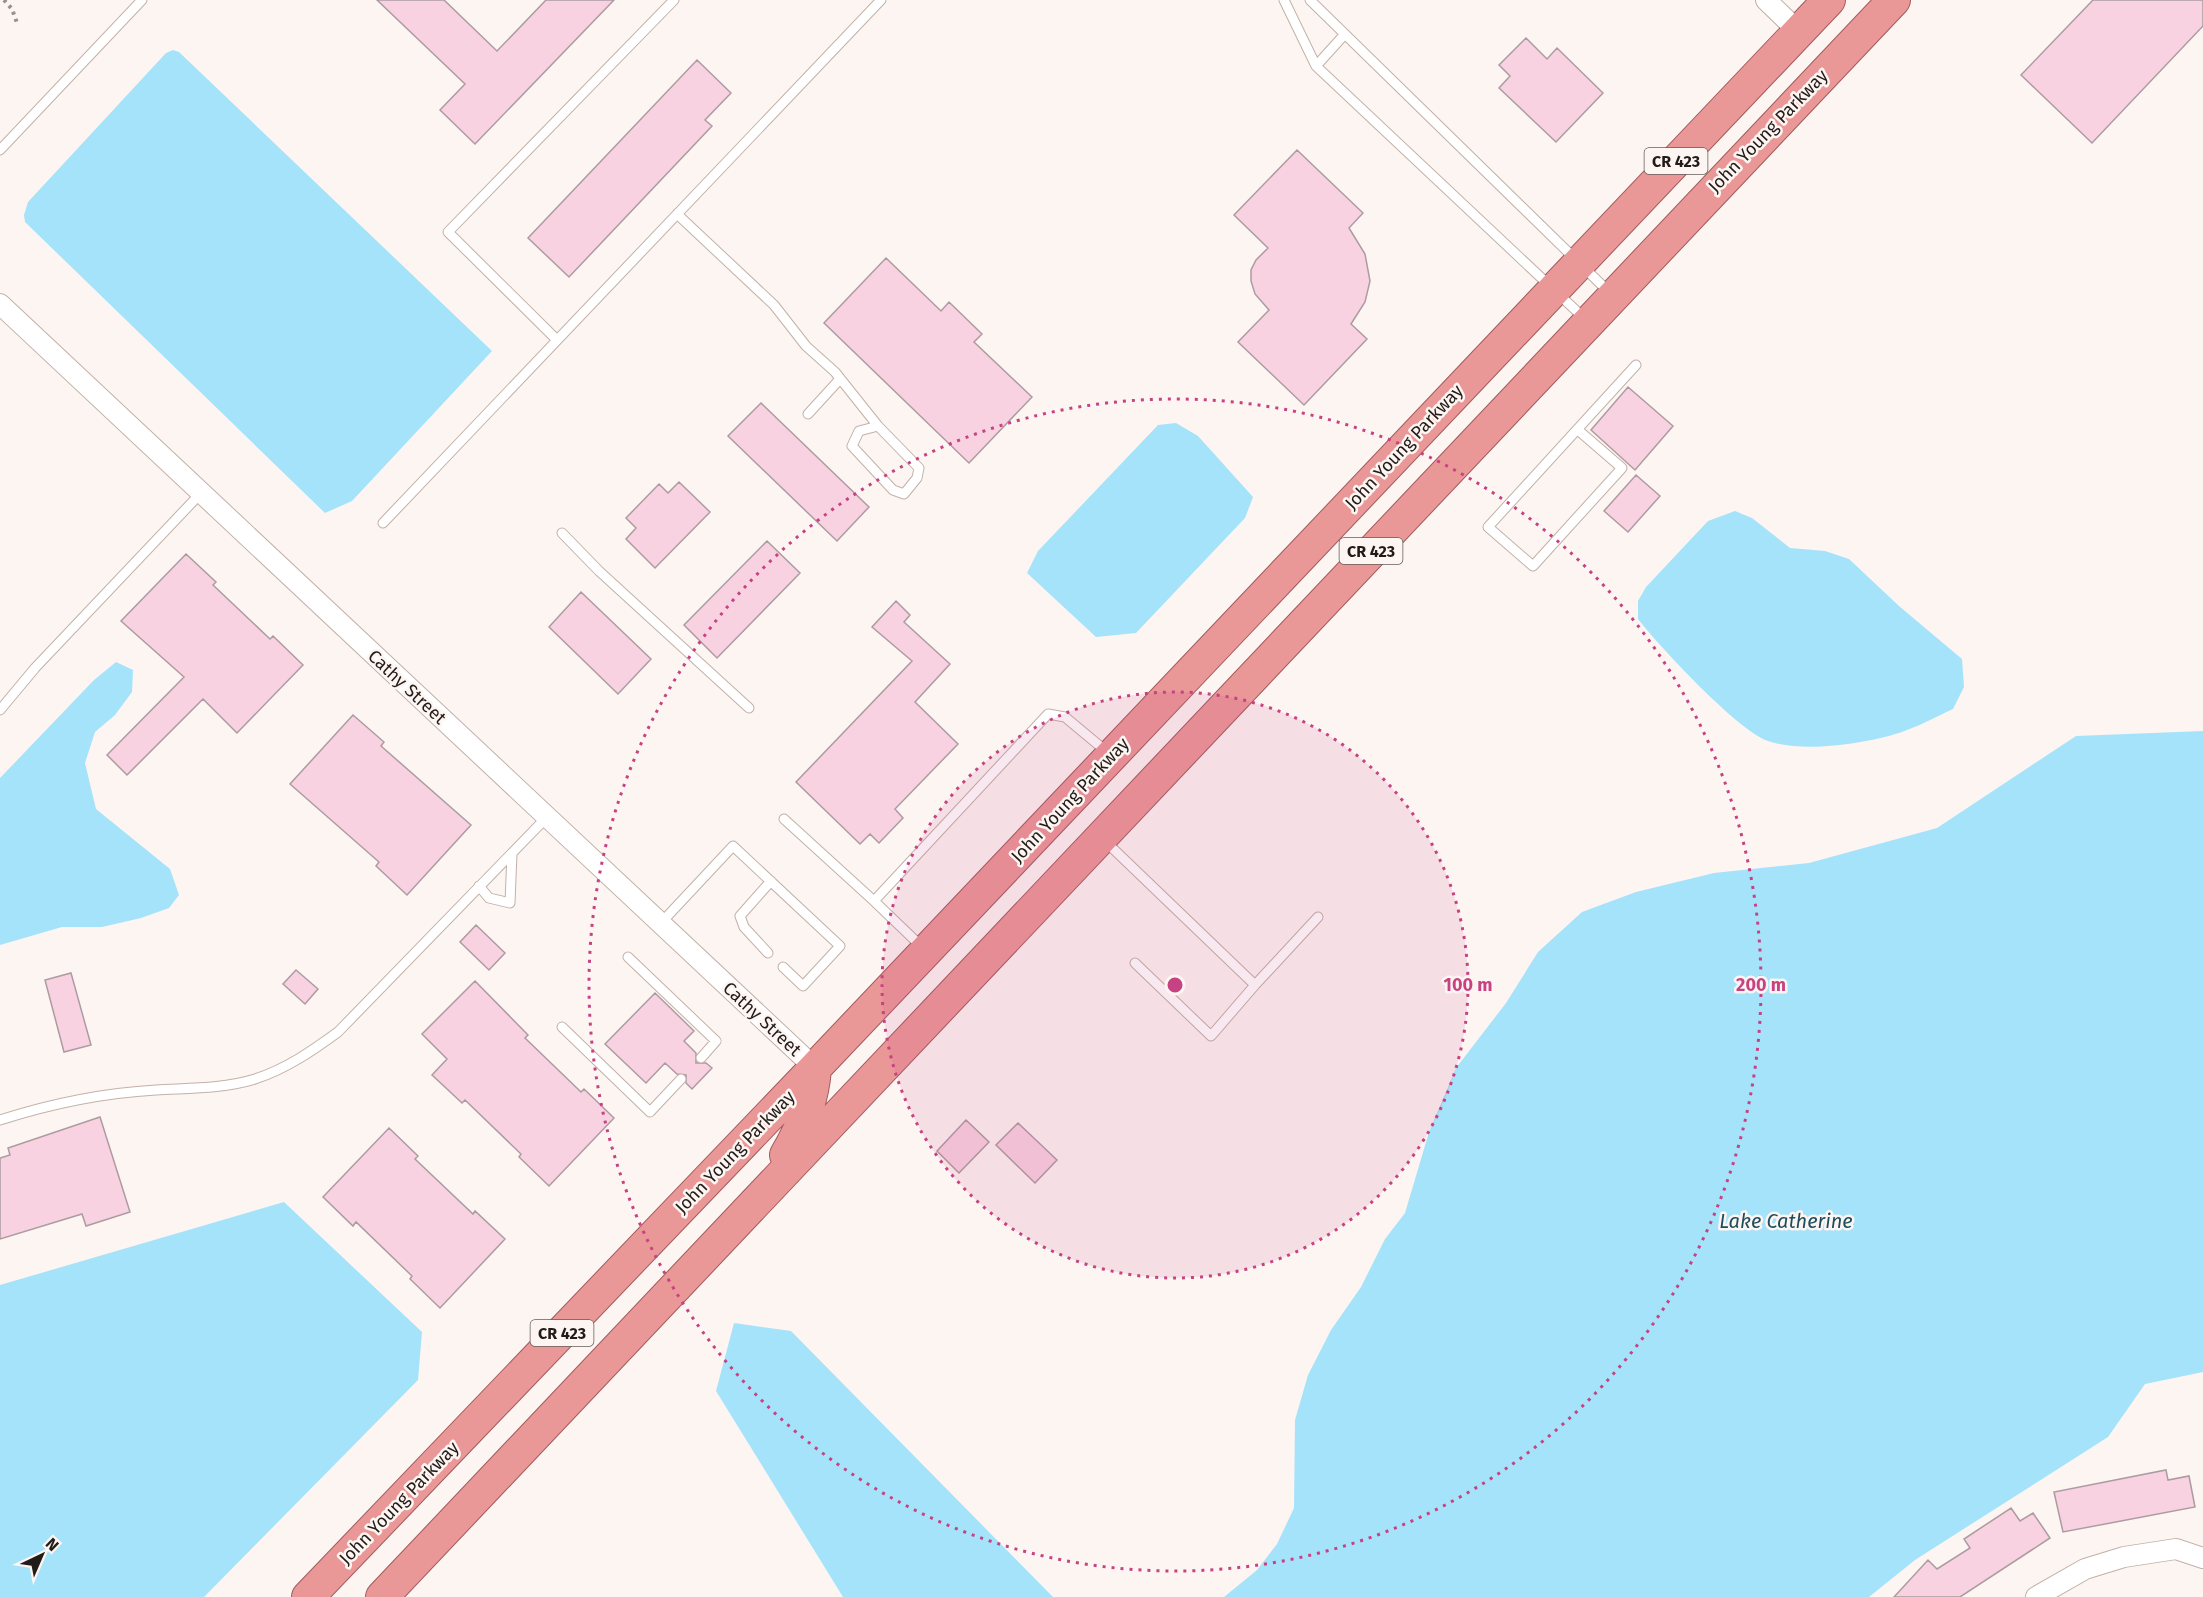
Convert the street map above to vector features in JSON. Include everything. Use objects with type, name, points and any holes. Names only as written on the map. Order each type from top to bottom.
[{"type":"highway","name":"John Young Parkway","points":[[308,1597],[927,951],[1829,0]]},
{"type":"highway","name":"John Young Parkway","points":[[382,1597],[1894,0]]},
{"type":"highway","points":[[758,1199],[788,1152],[808,1112],[814,1090],[815,1068]]},
{"type":"street","points":[[1766,0],[1799,32]]},
{"type":"street","name":"Cathy Street","points":[[0,304],[815,1068]]},
{"type":"street","points":[[2036,1597],[2085,1569],[2124,1557],[2176,1549],[2203,1558]]},
{"type":"lane","points":[[0,150],[142,0]]},
{"type":"lane","points":[[557,340],[448,232],[674,0]]},
{"type":"lane","points":[[383,523],[881,0]]},
{"type":"lane","points":[[1284,0],[1316,66],[1588,322]]},
{"type":"lane","points":[[1310,0],[1580,262],[1612,296]]},
{"type":"lane","points":[[1316,66],[1345,34]]},
{"type":"lane","points":[[677,214],[774,305],[806,346],[840,379],[878,426],[919,468],[917,478],[904,494],[892,490],[852,446],[859,431],[878,426]]},
{"type":"lane","points":[[1578,430],[1622,468],[1533,566],[1488,527],[1636,365]]},
{"type":"lane","points":[[808,414],[840,379]]},
{"type":"lane","points":[[0,710],[35,668],[201,494]]},
{"type":"lane","points":[[562,533],[599,571],[748,708]]},
{"type":"lane","points":[[874,901],[1048,714],[1065,717],[1111,756]]},
{"type":"lane","points":[[0,1120],[67,1102],[111,1094],[216,1088],[256,1079],[301,1059],[338,1032],[546,818]]},
{"type":"lane","points":[[784,819],[927,951]]},
{"type":"lane","points":[[1101,837],[1256,985]]},
{"type":"lane","points":[[660,924],[733,846],[840,946],[803,986],[783,967]]},
{"type":"lane","points":[[479,886],[489,898],[510,903],[512,853]]},
{"type":"lane","points":[[768,953],[744,927],[740,916],[771,881]]},
{"type":"lane","points":[[1135,963],[1211,1036],[1318,917]]},
{"type":"lane","points":[[628,957],[716,1041],[701,1058]]},
{"type":"lane","points":[[561,1027],[650,1112],[681,1078]]},
{"type":"path","points":[[4,0],[12,9],[17,23]]},
{"type":"water","points":[[173,50],[179,52],[492,351],[352,501],[325,513],[25,222],[24,215],[28,202],[166,53]]},
{"type":"water","points":[[1176,423],[1198,436],[1253,497],[1245,518],[1136,633],[1096,637],[1027,573],[1038,551],[1158,425]]},
{"type":"water","points":[[1735,511],[1752,518],[1790,548],[1825,551],[1849,559],[1899,606],[1962,659],[1964,687],[1953,709],[1913,728],[1885,737],[1851,744],[1815,747],[1782,745],[1768,741],[1738,722],[1719,705],[1680,667],[1638,619],[1638,601],[1646,587],[1708,521]]},
{"type":"water","points":[[116,662],[133,670],[132,692],[115,715],[95,732],[85,763],[96,809],[170,869],[179,895],[169,908],[141,918],[102,927],[62,927],[0,945],[0,778],[94,680]]},
{"type":"water","name":"Lake Catherine","points":[[2203,731],[2203,1372],[2145,1384],[2108,1437],[1915,1560],[1869,1597],[1224,1597],[1257,1570],[1277,1544],[1294,1508],[1295,1420],[1308,1375],[1331,1330],[1361,1287],[1385,1239],[1405,1213],[1429,1132],[1456,1068],[1506,1003],[1538,952],[1582,912],[1636,892],[1714,873],[1809,863],[1937,828],[2076,736]]},
{"type":"water","points":[[284,1202],[422,1332],[418,1380],[204,1597],[0,1597],[0,1285]]},
{"type":"water","points":[[734,1323],[791,1331],[1053,1597],[843,1597],[716,1391]]},
{"type":"building","points":[[377,0],[444,0],[497,51],[546,0],[614,0],[475,144],[440,110],[465,84]]},
{"type":"building","points":[[2093,0],[2203,0],[2203,26],[2092,143],[2021,75]]},
{"type":"building","points":[[1526,38],[1547,59],[1557,48],[1603,93],[1556,142],[1499,88],[1510,76],[1499,65]]},
{"type":"building","points":[[697,60],[731,93],[705,120],[712,126],[569,277],[528,238]]},
{"type":"building","points":[[1297,150],[1363,213],[1349,228],[1365,254],[1370,281],[1365,302],[1351,324],[1367,339],[1304,405],[1238,342],[1269,310],[1255,294],[1251,281],[1251,270],[1256,260],[1268,248],[1234,215]]},
{"type":"building","points":[[886,258],[941,311],[949,302],[982,334],[974,342],[1032,397],[969,463],[824,323]]},
{"type":"building","points":[[1628,387],[1673,426],[1635,470],[1591,430]]},
{"type":"building","points":[[761,403],[869,507],[837,541],[728,436]]},
{"type":"building","points":[[1636,475],[1660,496],[1628,532],[1604,511]]},
{"type":"building","points":[[679,482],[710,512],[655,568],[626,539],[636,528],[626,518],[659,484],[668,493]]},
{"type":"building","points":[[767,541],[800,573],[717,658],[684,625]]},
{"type":"building","points":[[186,554],[216,582],[213,585],[270,639],[273,636],[303,665],[237,733],[203,699],[127,775],[107,755],[184,677],[121,621]]},
{"type":"building","points":[[581,592],[651,659],[618,694],[549,627]]},
{"type":"building","points":[[896,601],[910,615],[904,622],[950,664],[915,702],[958,744],[895,809],[903,818],[879,843],[870,834],[860,844],[796,782],[912,661],[872,627]]},
{"type":"building","points":[[353,715],[384,742],[381,746],[471,825],[407,895],[376,866],[379,862],[290,784]]},
{"type":"building","points":[[476,925],[505,953],[489,970],[460,942]]},
{"type":"building","points":[[296,970],[318,989],[305,1004],[283,984]]},
{"type":"building","points":[[71,973],[91,1045],[64,1052],[45,980]]},
{"type":"building","points":[[475,981],[528,1035],[525,1038],[581,1092],[584,1089],[614,1118],[549,1186],[519,1157],[521,1154],[465,1100],[462,1103],[432,1075],[447,1059],[422,1034]]},
{"type":"building","points":[[655,993],[694,1031],[684,1041],[696,1053],[696,1063],[706,1063],[712,1068],[692,1089],[686,1083],[686,1075],[677,1074],[665,1063],[646,1083],[605,1044]]},
{"type":"building","points":[[100,1117],[130,1212],[86,1226],[82,1214],[0,1239],[0,1158],[10,1155],[8,1148]]},
{"type":"building","points":[[966,1120],[989,1142],[959,1173],[937,1151]]},
{"type":"building","points":[[1018,1123],[1057,1160],[1035,1183],[996,1145]]},
{"type":"building","points":[[389,1128],[418,1156],[415,1159],[473,1214],[475,1211],[505,1239],[440,1308],[410,1279],[412,1276],[356,1222],[353,1226],[323,1197]]},
{"type":"building","points":[[2166,1470],[2168,1480],[2189,1476],[2195,1507],[2063,1532],[2054,1492]]},
{"type":"building","points":[[2011,1508],[2020,1521],[2033,1513],[2050,1538],[1960,1597],[1894,1597],[1928,1560],[1937,1569],[1970,1548],[1964,1539]]}]
